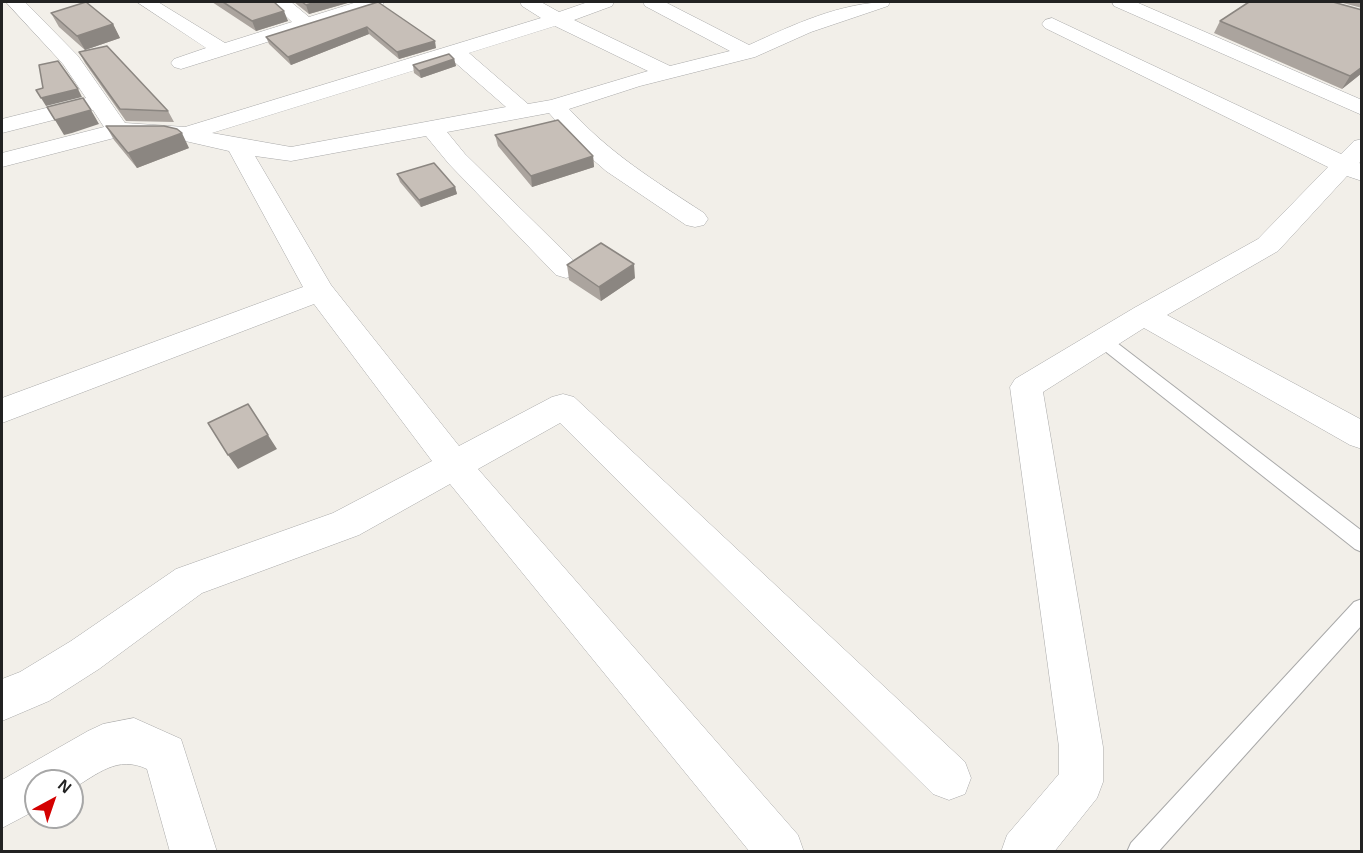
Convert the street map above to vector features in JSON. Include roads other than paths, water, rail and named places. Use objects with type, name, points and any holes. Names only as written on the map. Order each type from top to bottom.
[{"type":"street","points":[[15,2],[71,60],[118,130]]},
{"type":"street","points":[[146,2],[224,50]]},
{"type":"street","points":[[280,2],[306,24]]},
{"type":"street","points":[[181,63],[375,2]]},
{"type":"street","points":[[529,2],[557,19],[668,73]]},
{"type":"street","points":[[189,133],[557,19],[604,2]]},
{"type":"street","points":[[652,2],[748,53]]},
{"type":"street","points":[[2,160],[118,130],[189,133],[238,146],[291,154],[433,129],[554,106],[748,53],[804,28],[881,2]]},
{"type":"street","points":[[1121,2],[1362,108]]},
{"type":"street","points":[[1052,24],[1352,170]]},
{"type":"street","points":[[453,50],[523,111]]},
{"type":"street","points":[[2,126],[98,102]]},
{"type":"street","points":[[554,106],[591,147],[615,166],[695,219]]},
{"type":"street","points":[[433,129],[457,159],[566,269]]},
{"type":"street","points":[[238,146],[320,291],[455,466],[781,852]]},
{"type":"street","points":[[1024,852],[1080,782],[1081,759],[1026,387],[1144,315],[1268,245],[1352,170],[1362,146]]},
{"type":"street","points":[[2,411],[320,291]]},
{"type":"street","points":[[1144,315],[1362,436]]},
{"type":"street","points":[[2,700],[34,687],[85,655],[189,581],[346,524],[563,406],[949,778]]},
{"type":"street","points":[[64,769],[103,746],[134,740],[165,755],[194,852]]},
{"type":"street","points":[[2,805],[24,792]]},
{"type":"lane","points":[[1102,340],[1362,543]]},
{"type":"lane","points":[[1140,852],[1362,609]]}]
